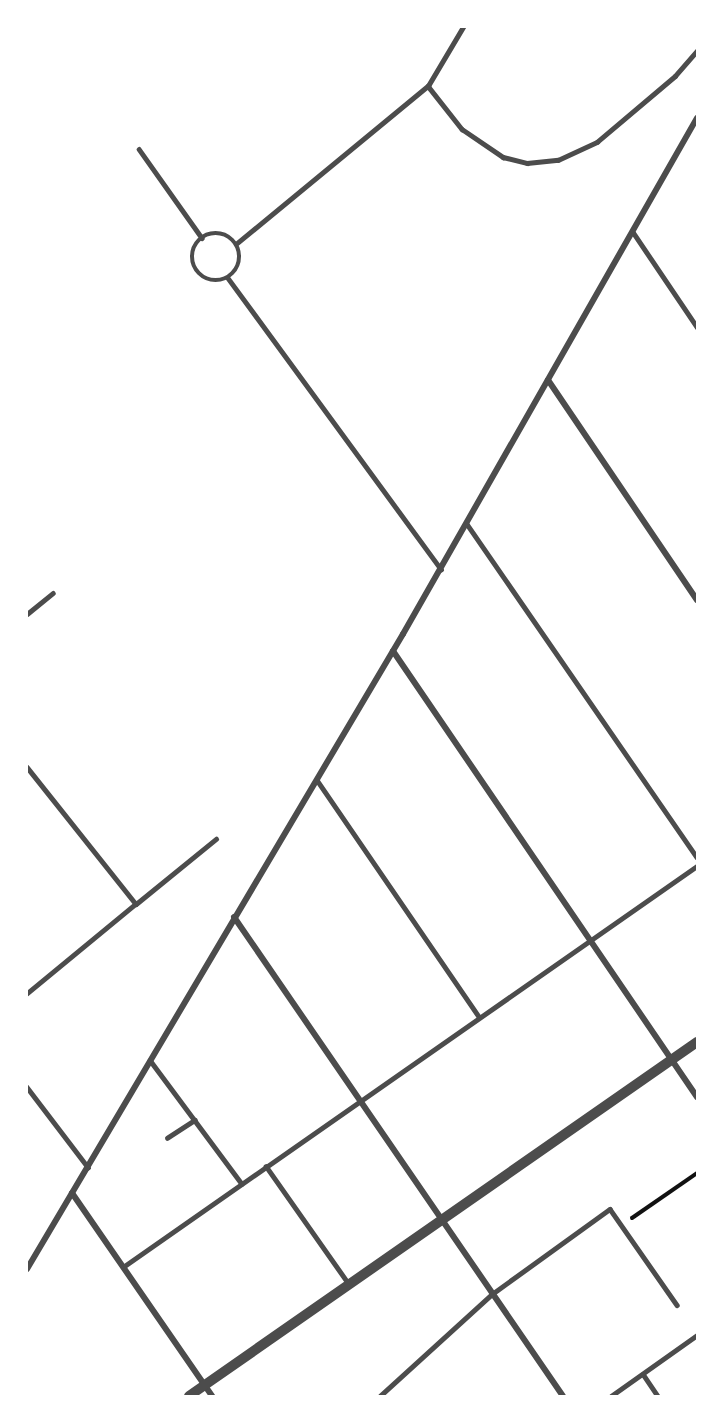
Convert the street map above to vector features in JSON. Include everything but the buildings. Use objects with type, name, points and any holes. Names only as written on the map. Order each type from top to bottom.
[{"type":"street","points":[[27,1269],[441,569],[697,118]]},
{"type":"street","points":[[548,380],[697,600]]},
{"type":"street","points":[[393,651],[697,1097]]},
{"type":"street","points":[[234,916],[360,1101],[444,1218],[492,1294],[563,1396]]},
{"type":"street","points":[[189,1396],[697,1042]]},
{"type":"street","points":[[72,1193],[212,1396]]},
{"type":"lane","points":[[236,244],[428,86],[463,27]]},
{"type":"lane","points":[[428,86],[462,129],[503,157],[527,163],[558,160],[597,142],[675,76],[697,51]]},
{"type":"lane","points":[[139,149],[202,238]]},
{"type":"lane","points":[[633,232],[697,327]]},
{"type":"lane","points":[[224,235],[236,244],[240,259],[228,278],[213,281],[198,274],[192,259],[202,238],[224,235]]},
{"type":"lane","points":[[228,278],[441,569]]},
{"type":"lane","points":[[467,524],[697,857]]},
{"type":"lane","points":[[27,614],[53,593]]},
{"type":"lane","points":[[27,767],[136,904]]},
{"type":"lane","points":[[317,780],[479,1017]]},
{"type":"lane","points":[[27,994],[216,839]]},
{"type":"lane","points":[[123,1267],[697,866]]},
{"type":"lane","points":[[150,1060],[242,1184]]},
{"type":"lane","points":[[27,1087],[87,1167]]},
{"type":"lane","points":[[167,1138],[195,1120]]},
{"type":"lane","points":[[267,1166],[349,1284]]},
{"type":"lane","points":[[380,1396],[492,1294],[610,1209],[677,1305]]},
{"type":"lane","points":[[611,1396],[697,1335]]},
{"type":"lane","points":[[643,1374],[658,1396]]},
{"type":"path","points":[[621,1225],[697,1173]]}]
